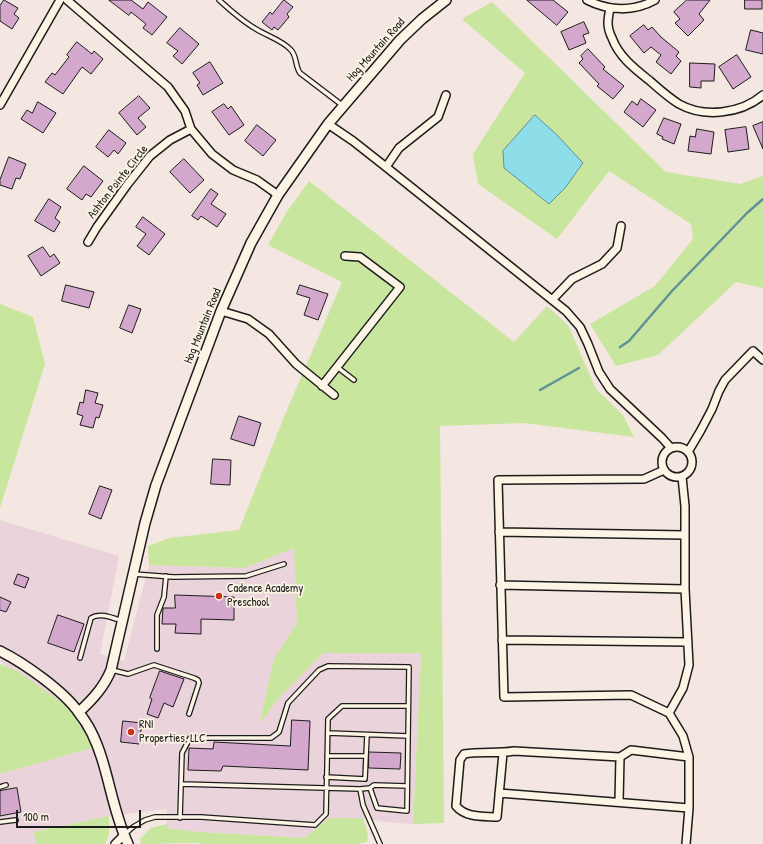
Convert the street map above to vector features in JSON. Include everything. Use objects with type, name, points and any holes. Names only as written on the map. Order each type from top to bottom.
[{"type":"street","points":[[0,105],[60,0]]},
{"type":"street","points":[[67,0],[168,87],[185,111],[191,129],[212,154],[233,170],[257,180],[278,196]]},
{"type":"street","name":"Hog Mountain Road","points":[[79,712],[95,697],[111,670],[145,524],[156,486],[221,311],[251,243],[278,196],[328,124],[400,40],[422,19],[446,0]]},
{"type":"street","points":[[587,0],[606,8],[623,9],[637,7],[655,0]]},
{"type":"street","points":[[610,8],[608,25],[615,47],[630,65],[678,104],[700,112],[731,111],[746,105],[763,95]]},
{"type":"street","points":[[386,167],[399,148],[438,117],[446,95]]},
{"type":"street","points":[[328,124],[353,141],[566,311],[580,327],[599,372],[610,389],[671,448]]},
{"type":"street","name":"Ashton Pointe Circle","points":[[88,242],[122,191],[150,156],[170,140],[191,129]]},
{"type":"street","points":[[552,300],[572,279],[602,264],[617,248],[621,226]]},
{"type":"street","points":[[322,386],[400,287],[360,257],[345,256]]},
{"type":"street","points":[[221,311],[248,319],[269,334],[296,364],[334,395]]},
{"type":"street","points":[[688,452],[712,409],[725,380],[753,351],[763,360]]},
{"type":"street","points":[[677,447],[688,452],[692,459],[692,464],[688,473],[682,477],[674,478],[669,476],[661,463],[664,454],[671,448],[677,447]]},
{"type":"street","points":[[664,470],[644,480],[498,480],[504,697],[631,695],[669,713],[683,736],[689,757],[689,808],[686,844]]},
{"type":"street","points":[[669,713],[683,688],[689,665],[685,589],[685,506],[682,477]]},
{"type":"street","points":[[499,532],[685,535]]},
{"type":"street","points":[[500,585],[685,589]]},
{"type":"street","points":[[502,640],[688,642]]},
{"type":"street","points":[[0,651],[21,663],[45,680],[65,697],[79,712],[90,729],[99,751],[113,802],[128,844]]},
{"type":"street","points":[[503,753],[497,817],[467,815],[460,811],[456,806],[460,760],[464,754],[478,752],[503,753],[514,751],[620,757],[631,750],[689,757]]},
{"type":"street","points":[[620,757],[620,802]]},
{"type":"street","points":[[499,793],[689,808]]},
{"type":"street","points":[[115,844],[124,835]]},
{"type":"lane","points":[[219,0],[238,17],[286,46],[293,52],[297,68],[300,72],[343,106]]},
{"type":"lane","points":[[337,367],[354,380]]},
{"type":"lane","points":[[133,574],[166,576],[246,576],[284,564]]},
{"type":"lane","points":[[157,649],[157,615],[164,597],[166,576]]},
{"type":"lane","points":[[80,658],[91,618],[94,616],[103,616],[123,621]]},
{"type":"lane","points":[[111,670],[128,674],[154,665],[198,680],[189,714]]},
{"type":"lane","points":[[180,818],[182,753],[190,738],[271,738],[279,732],[288,703],[319,670],[328,666],[409,668],[407,811],[377,808],[370,788]]},
{"type":"lane","points":[[124,835],[133,826],[155,817],[201,817],[316,826],[326,814],[328,719],[342,706],[408,706]]},
{"type":"lane","points":[[328,734],[408,736]]},
{"type":"lane","points":[[365,788],[367,735]]},
{"type":"lane","points":[[327,756],[366,756]]},
{"type":"lane","points":[[326,777],[365,779]]},
{"type":"lane","points":[[181,784],[360,789],[370,788],[374,785],[407,786]]},
{"type":"lane","points":[[0,787],[6,785]]},
{"type":"lane","points":[[360,789],[363,805],[380,844]]},
{"type":"lane","points":[[0,822],[16,820]]},
{"type":"shaded area","points":[[0,520],[119,556],[100,654],[124,661],[149,565],[244,568],[294,548],[297,623],[274,659],[259,723],[278,699],[323,653],[421,653],[413,824],[385,822],[363,818],[329,818],[305,838],[199,832],[167,828],[167,809],[109,816],[34,832],[36,844],[0,844],[0,773],[92,748],[87,736],[73,715],[18,671],[6,666],[0,661]]},
{"type":"green space","points":[[492,2],[666,172],[740,184],[763,176],[763,288],[736,282],[658,355],[616,366],[590,324],[655,286],[693,239],[691,224],[609,171],[557,239],[478,184],[473,154],[525,73],[462,19]],"holes":[[[535,115],[524,183],[504,168]]]},
{"type":"green space","points":[[309,181],[514,342],[547,306],[568,325],[596,389],[623,415],[634,437],[524,423],[440,426],[444,823],[413,824],[421,653],[323,653],[278,699],[259,724],[274,659],[297,623],[294,548],[244,568],[149,565],[148,546],[169,538],[239,530],[284,417],[342,282],[268,245],[286,213]]},
{"type":"green space","points":[[0,304],[33,317],[45,364],[0,508]]},
{"type":"green space","points":[[0,664],[18,671],[65,705],[87,736],[92,748],[0,773]]},
{"type":"green space","points":[[109,816],[109,835],[105,844],[36,844],[34,832]]},
{"type":"green space","points":[[329,818],[363,818],[368,834],[367,842],[359,844],[141,844],[140,839],[151,828],[167,824],[167,828],[199,832],[305,838]]},
{"type":"water","points":[[535,115],[558,136],[583,163],[565,188],[549,204],[504,168],[503,151]]},
{"type":"building","points":[[4,0],[18,8],[14,14],[19,18],[12,29],[0,21],[0,6]]},
{"type":"building","points":[[109,0],[131,0],[143,9],[148,2],[167,17],[152,35],[143,28],[146,24],[131,12],[129,15]]},
{"type":"building","points":[[284,0],[293,7],[287,14],[289,17],[278,30],[274,27],[272,30],[262,22],[270,12],[272,14]]},
{"type":"building","points":[[527,0],[553,0],[568,12],[557,25]]},
{"type":"building","points":[[687,0],[710,0],[699,14],[704,20],[688,36],[675,23],[680,19],[674,12]]},
{"type":"building","points":[[745,0],[762,0],[762,9],[745,9]]},
{"type":"building","points":[[584,22],[589,33],[583,35],[586,43],[569,50],[561,32]]},
{"type":"building","points":[[644,25],[648,30],[652,27],[661,37],[679,52],[676,56],[681,61],[671,74],[656,62],[661,55],[651,47],[644,53],[630,36]]},
{"type":"building","points":[[180,28],[199,44],[182,64],[173,56],[178,51],[167,43]]},
{"type":"building","points":[[751,30],[763,33],[763,54],[746,50]]},
{"type":"building","points":[[77,42],[92,54],[94,51],[103,59],[91,74],[82,67],[63,94],[45,82],[52,73],[55,75],[69,57],[67,55]]},
{"type":"building","points":[[588,49],[605,67],[603,69],[624,86],[613,99],[597,86],[599,84],[579,63],[583,59],[581,56]]},
{"type":"building","points":[[737,55],[751,77],[733,89],[719,67]]},
{"type":"building","points":[[210,62],[223,83],[203,95],[197,85],[200,83],[193,73]]},
{"type":"building","points":[[690,63],[715,64],[714,81],[701,81],[701,88],[690,87]]},
{"type":"building","points":[[139,96],[150,108],[138,118],[146,127],[137,135],[119,113]]},
{"type":"building","points":[[641,99],[656,110],[643,127],[624,112],[632,101],[637,105]]},
{"type":"building","points":[[38,102],[56,113],[43,133],[21,119],[27,110],[32,113]]},
{"type":"building","points":[[224,104],[228,109],[231,106],[244,125],[229,135],[212,112]]},
{"type":"building","points":[[664,118],[681,124],[674,144],[662,139],[663,137],[657,134]]},
{"type":"building","points":[[763,122],[763,149],[753,126]]},
{"type":"building","points":[[257,125],[276,140],[263,156],[245,141]]},
{"type":"building","points":[[746,127],[749,149],[728,152],[725,130]]},
{"type":"building","points":[[697,129],[714,132],[711,154],[688,151],[690,136],[695,137]]},
{"type":"building","points":[[109,130],[126,143],[118,154],[114,150],[108,157],[96,147]]},
{"type":"building","points":[[9,157],[26,164],[20,179],[16,178],[12,189],[0,185],[0,180]]},
{"type":"building","points":[[184,159],[204,180],[190,193],[170,172]]},
{"type":"building","points":[[84,166],[103,181],[91,197],[86,194],[82,200],[67,189]]},
{"type":"building","points":[[211,189],[218,194],[211,204],[226,214],[217,227],[201,216],[198,220],[192,216]]},
{"type":"building","points":[[49,199],[61,207],[55,218],[60,222],[54,232],[35,221]]},
{"type":"building","points":[[143,217],[165,234],[149,255],[137,246],[146,234],[136,227]]},
{"type":"building","points":[[43,247],[50,257],[54,254],[60,263],[41,276],[28,256]]},
{"type":"building","points":[[66,285],[94,292],[89,308],[62,301]]},
{"type":"building","points":[[300,285],[328,294],[318,320],[304,315],[310,298],[297,294]]},
{"type":"building","points":[[129,305],[141,309],[132,333],[120,328]]},
{"type":"building","points":[[86,390],[98,393],[95,403],[103,405],[99,418],[96,417],[93,428],[80,425],[83,416],[77,414],[80,402],[83,403]]},
{"type":"building","points":[[239,416],[261,423],[254,446],[231,439]]},
{"type":"building","points":[[213,459],[231,460],[230,485],[211,484]]},
{"type":"building","points":[[100,486],[112,490],[101,519],[89,514]]},
{"type":"building","points":[[18,574],[29,578],[25,588],[14,584]]},
{"type":"building","points":[[175,595],[234,597],[234,620],[201,619],[201,634],[175,633],[176,624],[162,624],[163,608],[175,608]]},
{"type":"building","points":[[0,597],[11,602],[6,612],[0,610]]},
{"type":"building","points":[[58,615],[84,624],[74,652],[48,643]]},
{"type":"building","points":[[160,671],[184,679],[173,707],[164,703],[158,718],[147,714],[152,699],[150,698]]},
{"type":"building","points":[[292,720],[310,721],[308,770],[223,766],[221,771],[188,770],[189,748],[213,749],[214,742],[290,746]]},
{"type":"building","name":"RNI Properties, LLC","points":[[123,721],[142,723],[139,744],[121,742]]},
{"type":"building","points":[[369,752],[401,753],[400,769],[369,768]]},
{"type":"building","points":[[17,788],[21,812],[0,816],[0,791]]},
{"type":"waterway","points":[[620,347],[629,341],[672,291],[747,213],[763,199]]},
{"type":"waterway","points":[[540,390],[579,368]]},
{"type":"place","name":"Cadence Academy Preschool","points":[[219,596]]},
{"type":"place","name":"RNI Properties, LLC","points":[[131,732]]}]
